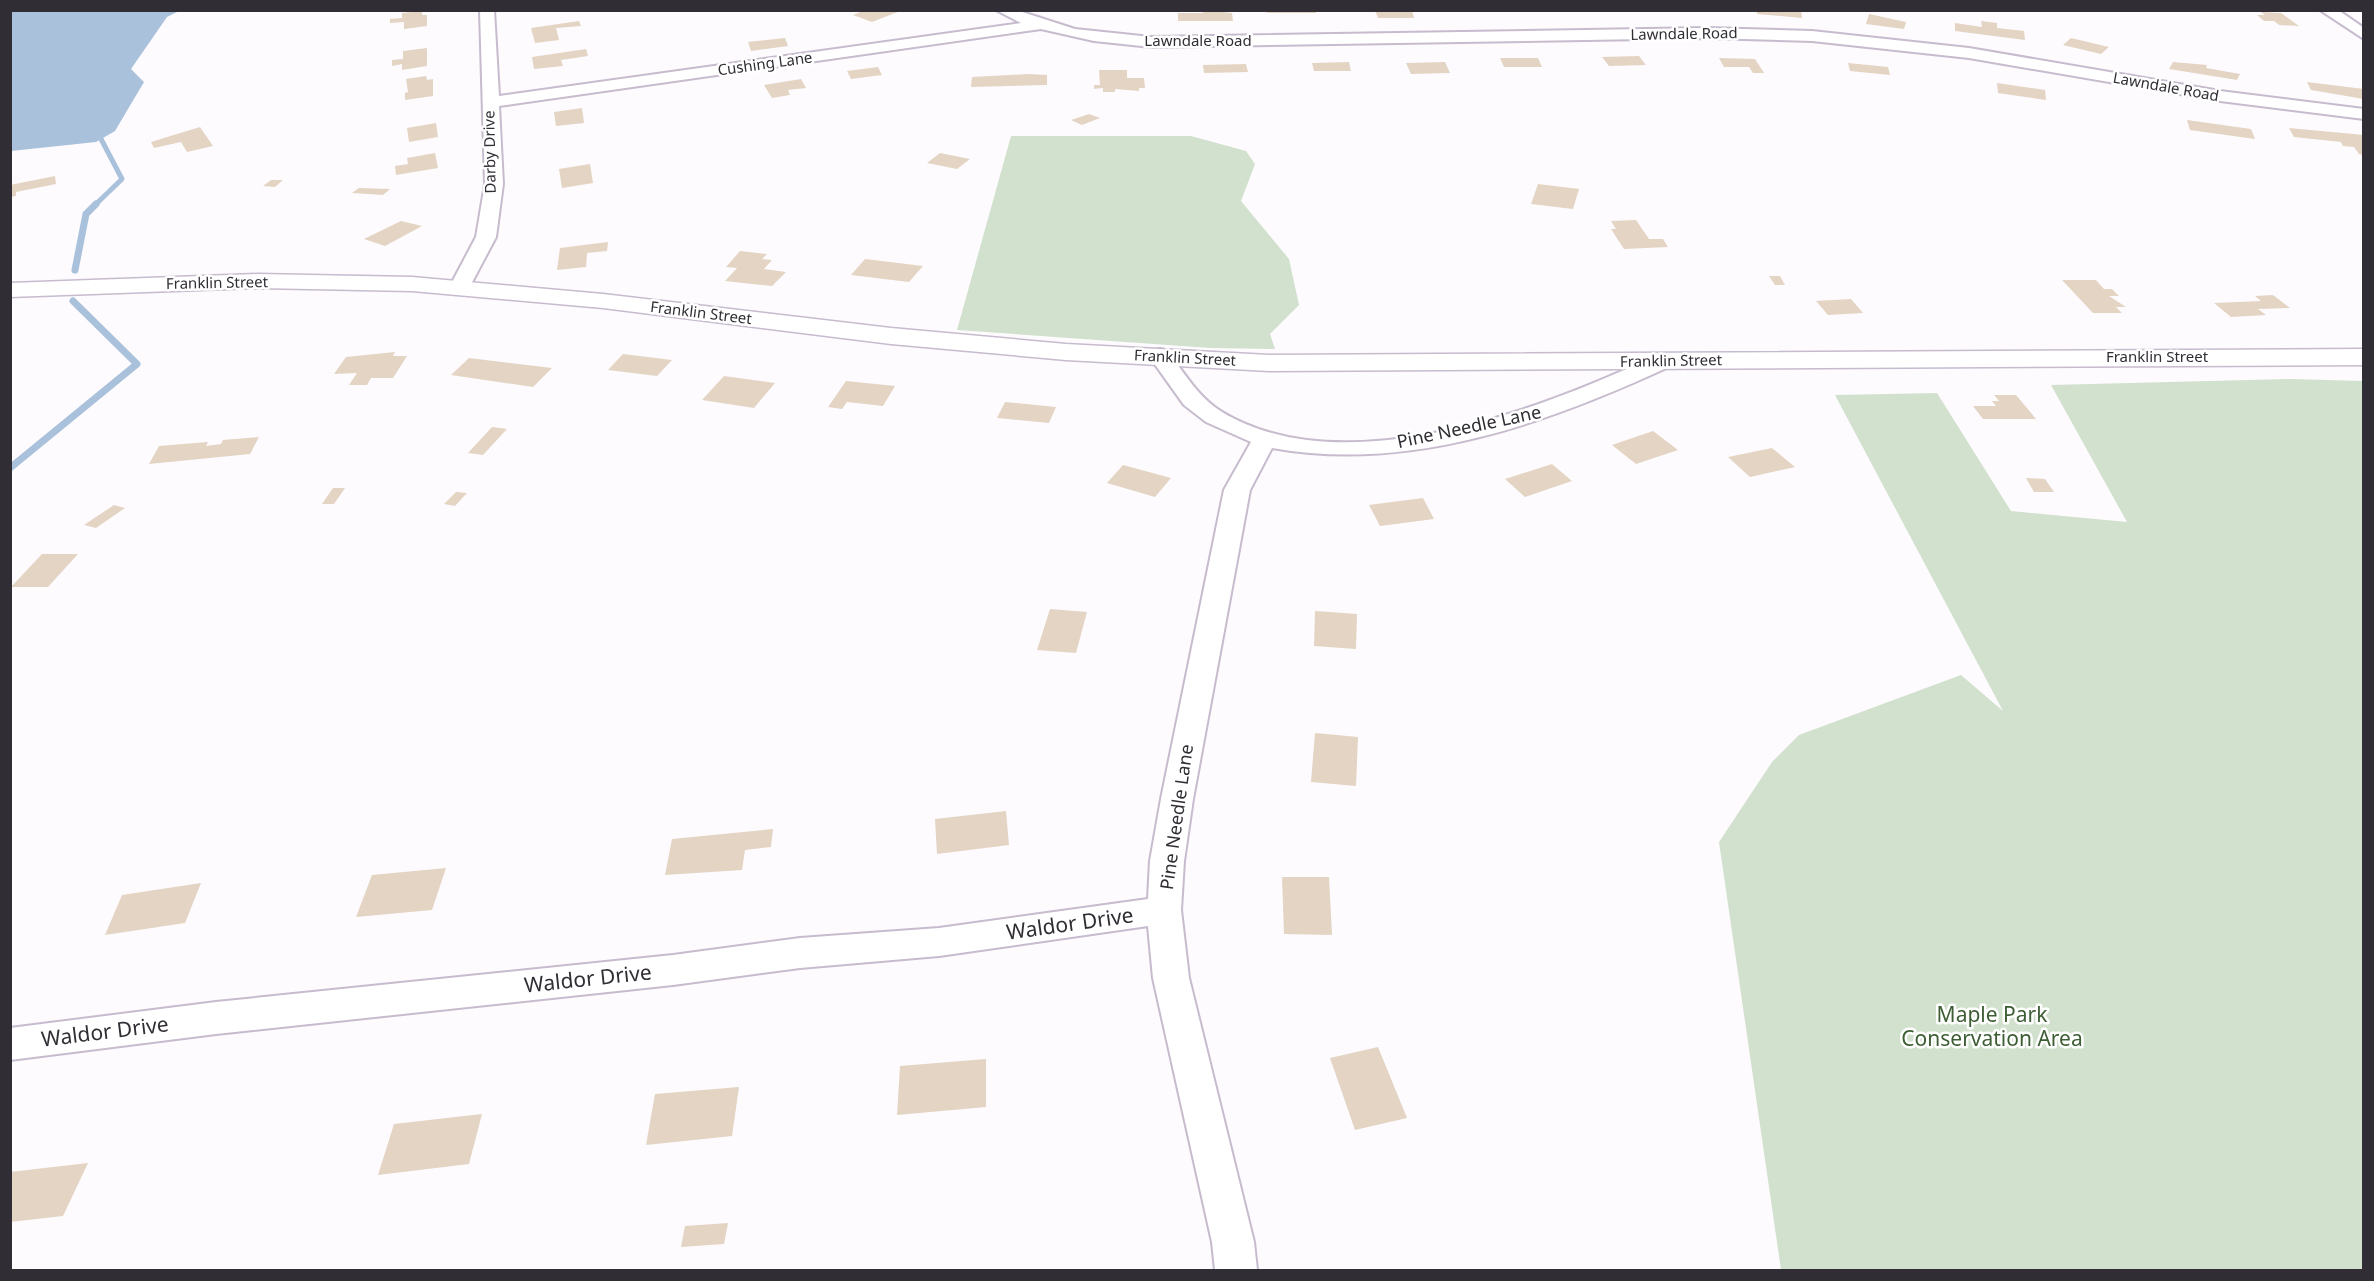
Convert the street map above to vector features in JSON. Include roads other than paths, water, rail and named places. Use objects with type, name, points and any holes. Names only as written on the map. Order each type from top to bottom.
[{"type":"street","name":"Darby Drive","points":[[459,288],[486,237],[494,184],[487,10]]},
{"type":"street","name":"Lawndale Road","points":[[1003,10],[1042,25],[1108,38],[1161,42],[1696,33],[1812,36],[1969,53],[2220,96],[2364,114]]},
{"type":"street","points":[[2327,10],[2364,35]]},
{"type":"street","name":"Cushing Lane","points":[[489,102],[1042,25]]},
{"type":"street","name":"Franklin Street","points":[[10,290],[258,281],[459,288],[603,301],[891,336],[1066,352],[1357,364],[1665,360],[2364,357]]},
{"type":"street","name":"Pine Needle Lane","points":[[1160,356],[1192,400],[1214,417],[1265,439],[1288,446],[1323,448],[1417,442],[1546,411],[1612,386],[1665,360]]},
{"type":"street","name":"Pine Needle Lane","points":[[1236,1270],[1233,1242],[1171,978],[1164,910],[1167,861],[1177,799],[1238,490],[1265,439]]},
{"type":"street","name":"Waldor Drive","points":[[10,1044],[227,1017],[674,970],[800,953],[939,942],[1067,926],[1164,910]]},
{"type":"water","points":[[10,11],[179,11],[167,17],[131,69],[144,82],[115,131],[96,142],[11,151]]},
{"type":"waterway","points":[[94,206],[122,179],[100,137],[101,130]]},
{"type":"waterway","points":[[75,270],[86,214],[94,206]]},
{"type":"waterway","points":[[10,468],[137,364],[73,301]]},
{"type":"park label","name":"Maple Park Conservation Area","points":[[1992,1027]]}]
